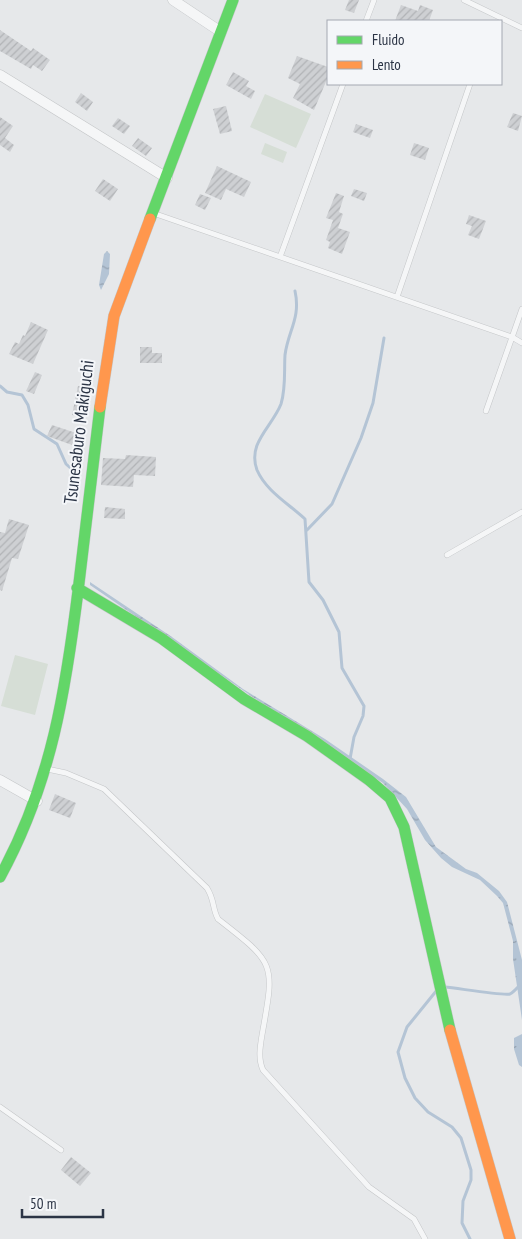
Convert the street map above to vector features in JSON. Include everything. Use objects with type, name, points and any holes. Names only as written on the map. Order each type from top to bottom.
[{"type":"street","points":[[173,0],[221,32]]},
{"type":"street","name":"Tsunesaburo Makiguchi","points":[[0,877],[19,844],[37,801],[66,683],[110,330],[120,298],[233,0]]},
{"type":"street","points":[[0,76],[167,178]]},
{"type":"street","points":[[77,588],[161,638],[244,699],[306,736],[369,780],[390,798],[404,827],[454,1043],[484,1159],[510,1239]]},
{"type":"street","points":[[0,780],[37,801]]},
{"type":"lane","points":[[366,20],[374,0]]},
{"type":"lane","points":[[464,0],[522,28]]},
{"type":"lane","points":[[492,20],[494,14]]},
{"type":"lane","points":[[280,257],[344,85]]},
{"type":"lane","points":[[396,297],[470,85]]},
{"type":"lane","points":[[153,213],[512,337],[522,343]]},
{"type":"lane","points":[[486,411],[522,308]]},
{"type":"lane","points":[[447,555],[522,512]]},
{"type":"lane","points":[[46,769],[66,773],[104,789],[207,888],[214,898],[214,913],[218,919],[253,946],[266,962],[270,974],[269,995],[260,1057],[263,1070],[368,1187],[414,1219],[425,1239]]},
{"type":"lane","points":[[0,1106],[61,1150]]},
{"type":"shaded area","points":[[265,94],[311,114],[296,148],[250,127]]},
{"type":"shaded area","points":[[265,143],[287,152],[283,163],[261,154]]},
{"type":"shaded area","points":[[15,655],[48,664],[35,715],[1,706]]},
{"type":"water","points":[[107,251],[110,254],[109,274],[101,290],[99,285],[104,254]]},
{"type":"water","points":[[90,582],[172,637],[243,689],[325,739],[383,779],[406,797],[436,847],[466,869],[477,873],[499,891],[507,902],[522,960],[522,1020],[513,959],[513,941],[503,903],[497,896],[480,880],[452,867],[441,858],[425,840],[407,809],[383,783],[292,724],[90,585]]},
{"type":"water","points":[[522,1034],[522,1067],[519,1065],[514,1049],[514,1038]]},
{"type":"building","points":[[349,0],[359,0],[354,13],[345,10]]},
{"type":"building","points":[[401,5],[418,11],[420,5],[433,10],[429,20],[395,20]]},
{"type":"building","points":[[0,30],[31,51],[33,48],[50,60],[42,71],[33,65],[31,69],[0,51]]},
{"type":"building","points":[[297,56],[327,67],[327,79],[314,110],[293,98],[300,84],[288,78]]},
{"type":"building","points":[[233,72],[249,81],[246,86],[255,91],[251,99],[226,85]]},
{"type":"building","points":[[81,93],[93,102],[87,111],[75,102]]},
{"type":"building","points":[[226,106],[232,131],[220,134],[213,109]]},
{"type":"building","points":[[513,113],[522,116],[518,131],[507,127]]},
{"type":"building","points":[[0,117],[13,126],[5,138],[14,145],[10,152],[0,145]]},
{"type":"building","points":[[118,118],[130,126],[124,134],[112,126]]},
{"type":"building","points":[[356,124],[373,130],[370,138],[353,132]]},
{"type":"building","points":[[138,138],[152,148],[146,156],[132,146]]},
{"type":"building","points":[[414,143],[429,148],[425,160],[410,155]]},
{"type":"building","points":[[217,166],[251,182],[244,197],[226,189],[221,200],[205,193]]},
{"type":"building","points":[[103,179],[118,189],[110,201],[95,191]]},
{"type":"building","points":[[354,189],[367,193],[364,201],[351,196]]},
{"type":"building","points":[[336,193],[344,196],[339,212],[343,214],[338,228],[350,232],[342,254],[328,248],[330,242],[326,240],[333,220],[326,218]]},
{"type":"building","points":[[200,194],[211,198],[205,210],[195,205]]},
{"type":"building","points":[[469,215],[486,221],[479,239],[468,235],[472,226],[466,224]]},
{"type":"building","points":[[31,322],[48,330],[33,364],[9,354],[15,342],[19,344],[23,335],[25,336]]},
{"type":"building","points":[[140,347],[152,347],[152,353],[162,353],[162,363],[140,363]]},
{"type":"building","points":[[35,372],[42,375],[34,394],[26,391]]},
{"type":"building","points":[[78,386],[90,389],[86,417],[72,415]]},
{"type":"building","points":[[52,425],[76,433],[72,445],[47,436]]},
{"type":"building","points":[[126,455],[156,457],[155,476],[134,475],[133,487],[101,485],[103,458],[125,459]]},
{"type":"building","points":[[105,507],[125,509],[125,519],[104,518]]},
{"type":"building","points":[[9,519],[29,525],[18,559],[12,558],[2,591],[0,590],[0,532],[5,533]]},
{"type":"building","points":[[55,794],[76,803],[70,818],[49,810]]},
{"type":"building","points":[[71,1157],[91,1173],[80,1186],[61,1170]]},
{"type":"waterway","points":[[295,291],[296,309],[285,355],[283,398],[277,412],[258,443],[255,460],[257,470],[266,484],[278,497],[305,519],[309,582],[323,600],[339,632],[342,668],[364,706],[363,716],[354,737],[350,759]]},
{"type":"waterway","points":[[307,530],[332,504],[361,438],[373,403],[384,338]]},
{"type":"waterway","points":[[0,386],[7,392],[22,395],[28,405],[34,429],[57,444],[66,464],[75,472]]},
{"type":"waterway","points":[[445,987],[510,994],[519,986]]},
{"type":"waterway","points":[[437,990],[407,1027],[398,1052],[405,1078],[415,1098],[428,1112],[452,1127],[461,1138],[471,1170],[471,1180],[463,1201],[462,1223],[470,1239]]},
{"type":"traffic: fast","points":[[150,219],[233,0]]},
{"type":"traffic: fast","points":[[0,877],[18,841],[32,806],[44,770],[62,698],[74,622],[100,407]]},
{"type":"traffic: fast","points":[[77,588],[161,638],[244,699],[307,736],[369,780],[390,798],[404,827],[450,1030]]},
{"type":"traffic: slow","points":[[100,407],[114,316],[150,219]]},
{"type":"traffic: slow","points":[[450,1030],[510,1239]]}]
